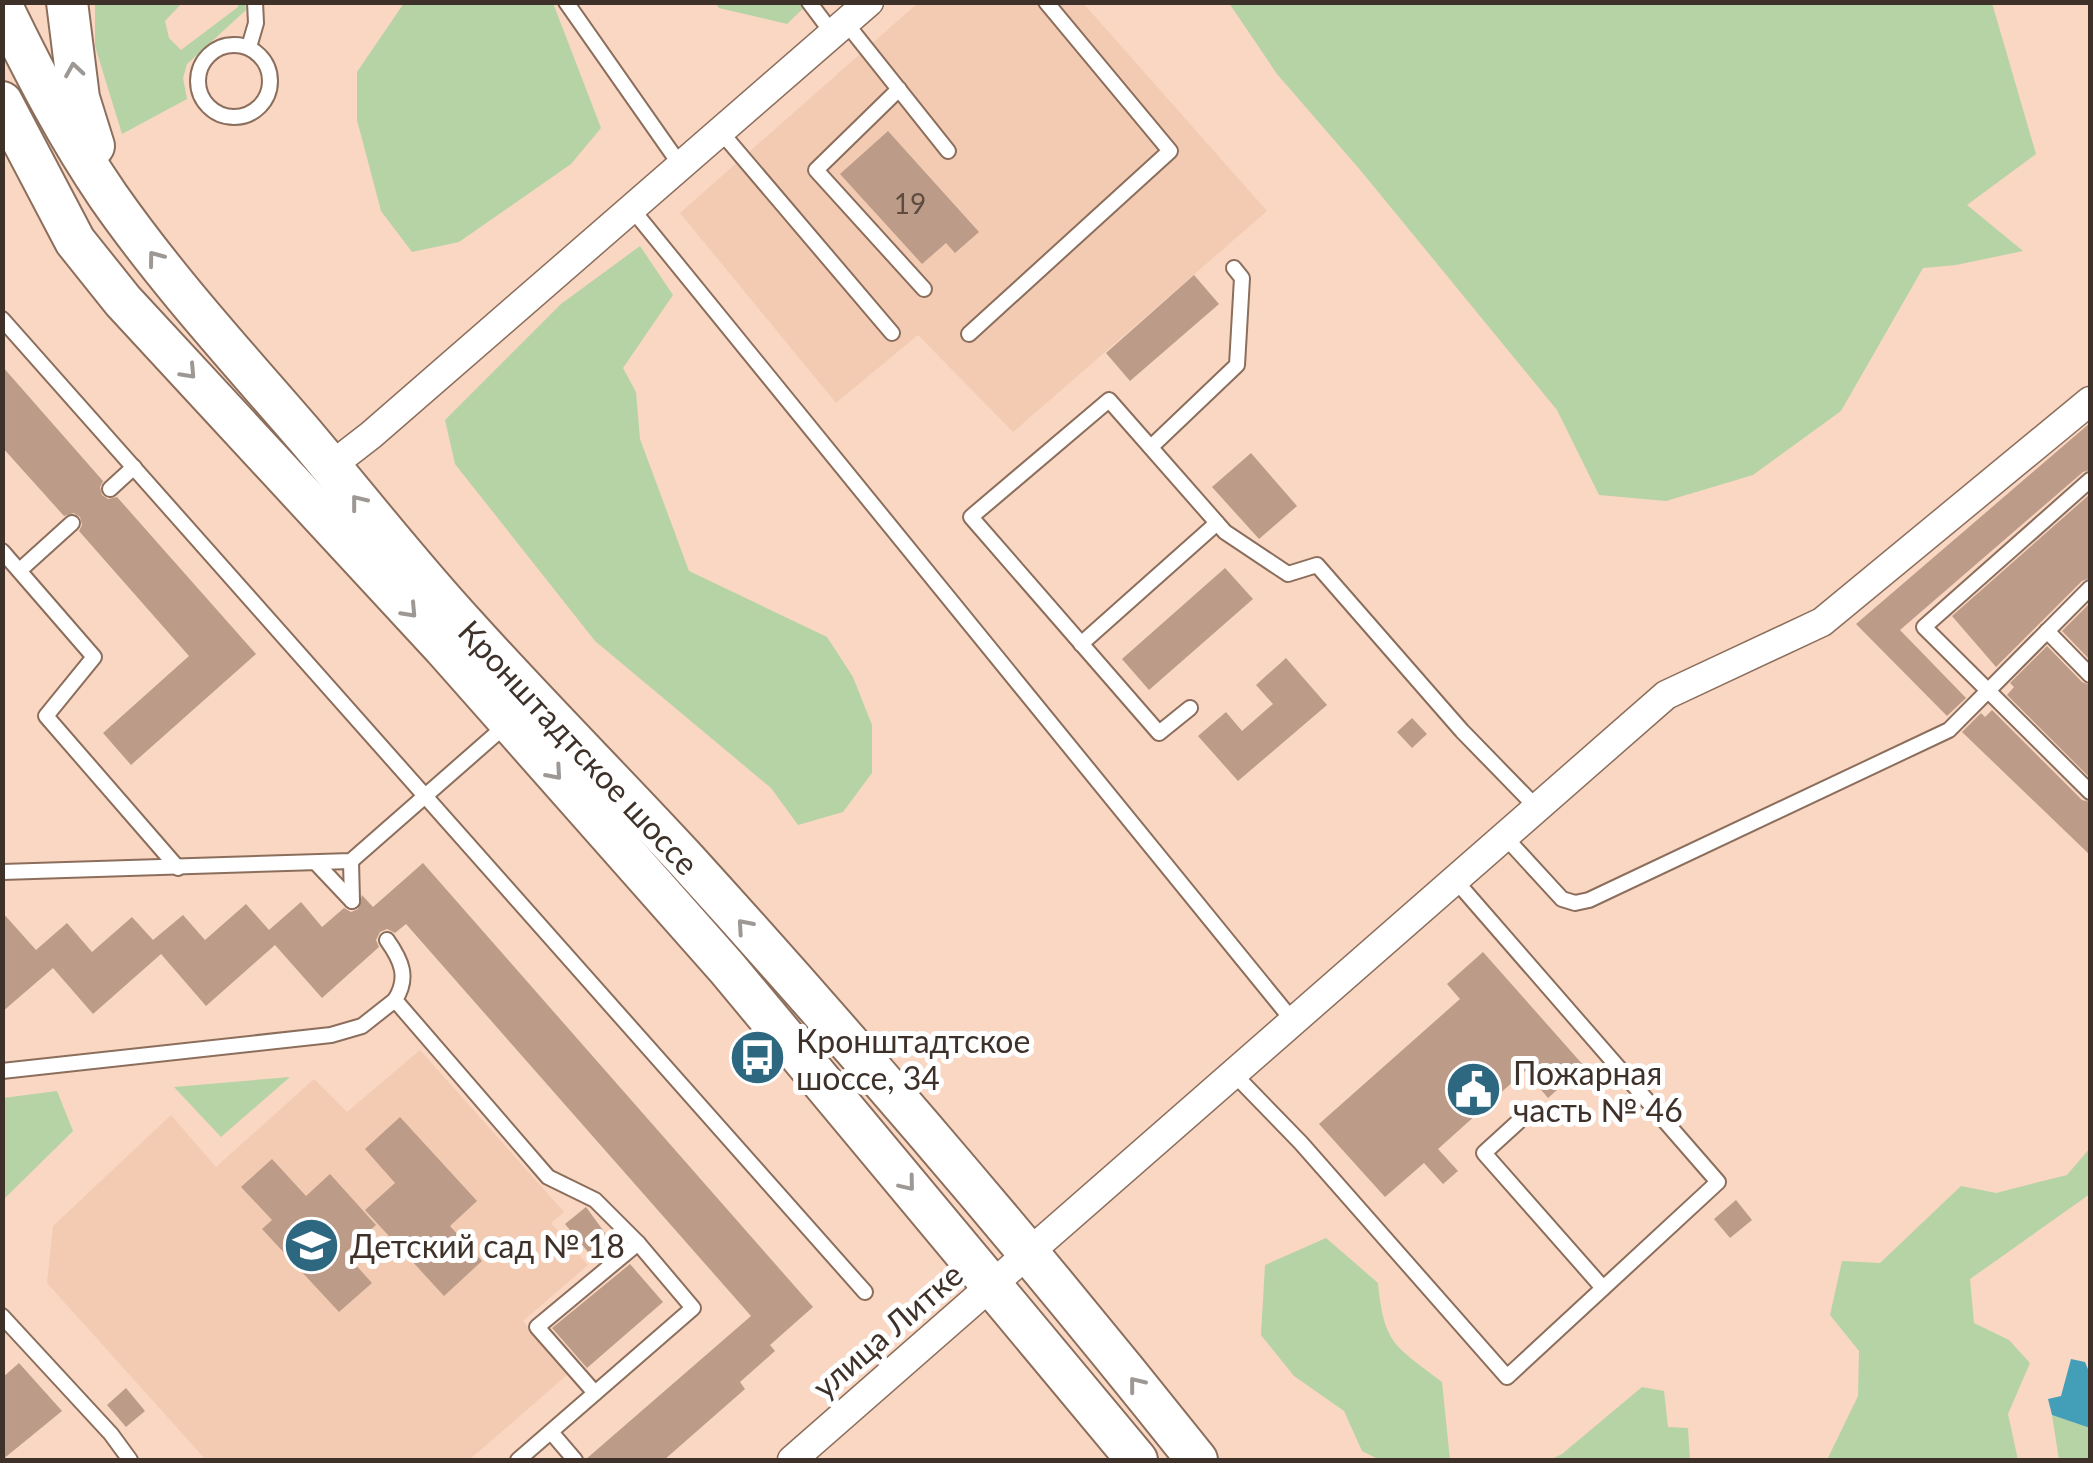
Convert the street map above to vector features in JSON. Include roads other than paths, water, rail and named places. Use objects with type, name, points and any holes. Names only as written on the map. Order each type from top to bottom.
[{"type":"main road","points":[[67,2],[79,98],[110,198]]},
{"type":"main road","name":"Кронштадтское шоссе","points":[[2,6],[47,99],[110,198],[173,282],[331,466],[377,526],[686,861],[1029,1252],[1197,1460]]},
{"type":"main road","name":"Кронштадтское шоссе","points":[[2,102],[76,241],[123,301],[510,722],[784,1034],[1137,1460]]},
{"type":"main road","points":[[2,136],[76,241]]},
{"type":"street","points":[[331,466],[870,2]]},
{"type":"street","name":"улица Литке","points":[[792,1460],[1666,695],[1822,622],[2090,401]]},
{"type":"lane","points":[[249,46],[256,23],[255,2]]},
{"type":"lane","points":[[566,2],[681,166]]},
{"type":"lane","points":[[809,2],[898,89],[948,152]]},
{"type":"lane","points":[[969,334],[1170,151],[1046,2]]},
{"type":"lane","points":[[231,44],[249,46],[265,59],[272,77],[268,96],[256,111],[238,118],[219,115],[204,102],[197,84],[200,65],[213,50],[231,44]]},
{"type":"lane","points":[[898,89],[816,170],[924,289]]},
{"type":"lane","points":[[721,132],[892,334]]},
{"type":"lane","points":[[632,208],[1293,1021]]},
{"type":"lane","points":[[1151,448],[1237,365],[1242,278],[1234,268]]},
{"type":"lane","points":[[2,320],[865,1292]]},
{"type":"lane","points":[[1190,708],[1160,733],[971,517],[1110,400],[1225,532],[1288,574],[1317,565],[1462,732],[1538,809]]},
{"type":"lane","points":[[110,489],[134,468]]},
{"type":"lane","points":[[2090,480],[1924,628],[2090,792]]},
{"type":"lane","points":[[1081,644],[1217,522]]},
{"type":"lane","points":[[20,570],[72,523]]},
{"type":"lane","points":[[2,552],[94,656],[46,716],[178,868]]},
{"type":"lane","points":[[1506,838],[1562,899],[1575,903],[1588,900],[1948,730],[2090,588]]},
{"type":"lane","points":[[2047,631],[2090,675]]},
{"type":"lane","points":[[2,872],[351,861],[510,722]]},
{"type":"lane","points":[[317,864],[352,901],[351,861]]},
{"type":"lane","points":[[1232,1073],[1301,1143],[1508,1377],[1718,1182],[1456,881]]},
{"type":"lane","points":[[2,1071],[331,1036],[362,1026],[403,988],[404,968],[388,940]]},
{"type":"lane","points":[[394,1000],[548,1177],[596,1200],[638,1242],[693,1308],[518,1460]]},
{"type":"lane","points":[[1518,1122],[1484,1154],[1603,1288]]},
{"type":"lane","points":[[595,1393],[536,1327],[638,1242]]},
{"type":"lane","points":[[2,1316],[111,1434],[130,1460]]},
{"type":"lane","points":[[550,1432],[575,1460]]},
{"type":"water","points":[[2071,1359],[2085,1362],[2090,1374],[2090,1428],[2052,1415],[2048,1399],[2061,1396]]},
{"type":"place","name":"Кронштадтское шоссе, 34","points":[[757,1058]]},
{"type":"place","name":"Пожарная часть № 46","points":[[1474,1090]]},
{"type":"place","name":"Детский сад № 18","points":[[311,1245]]}]
